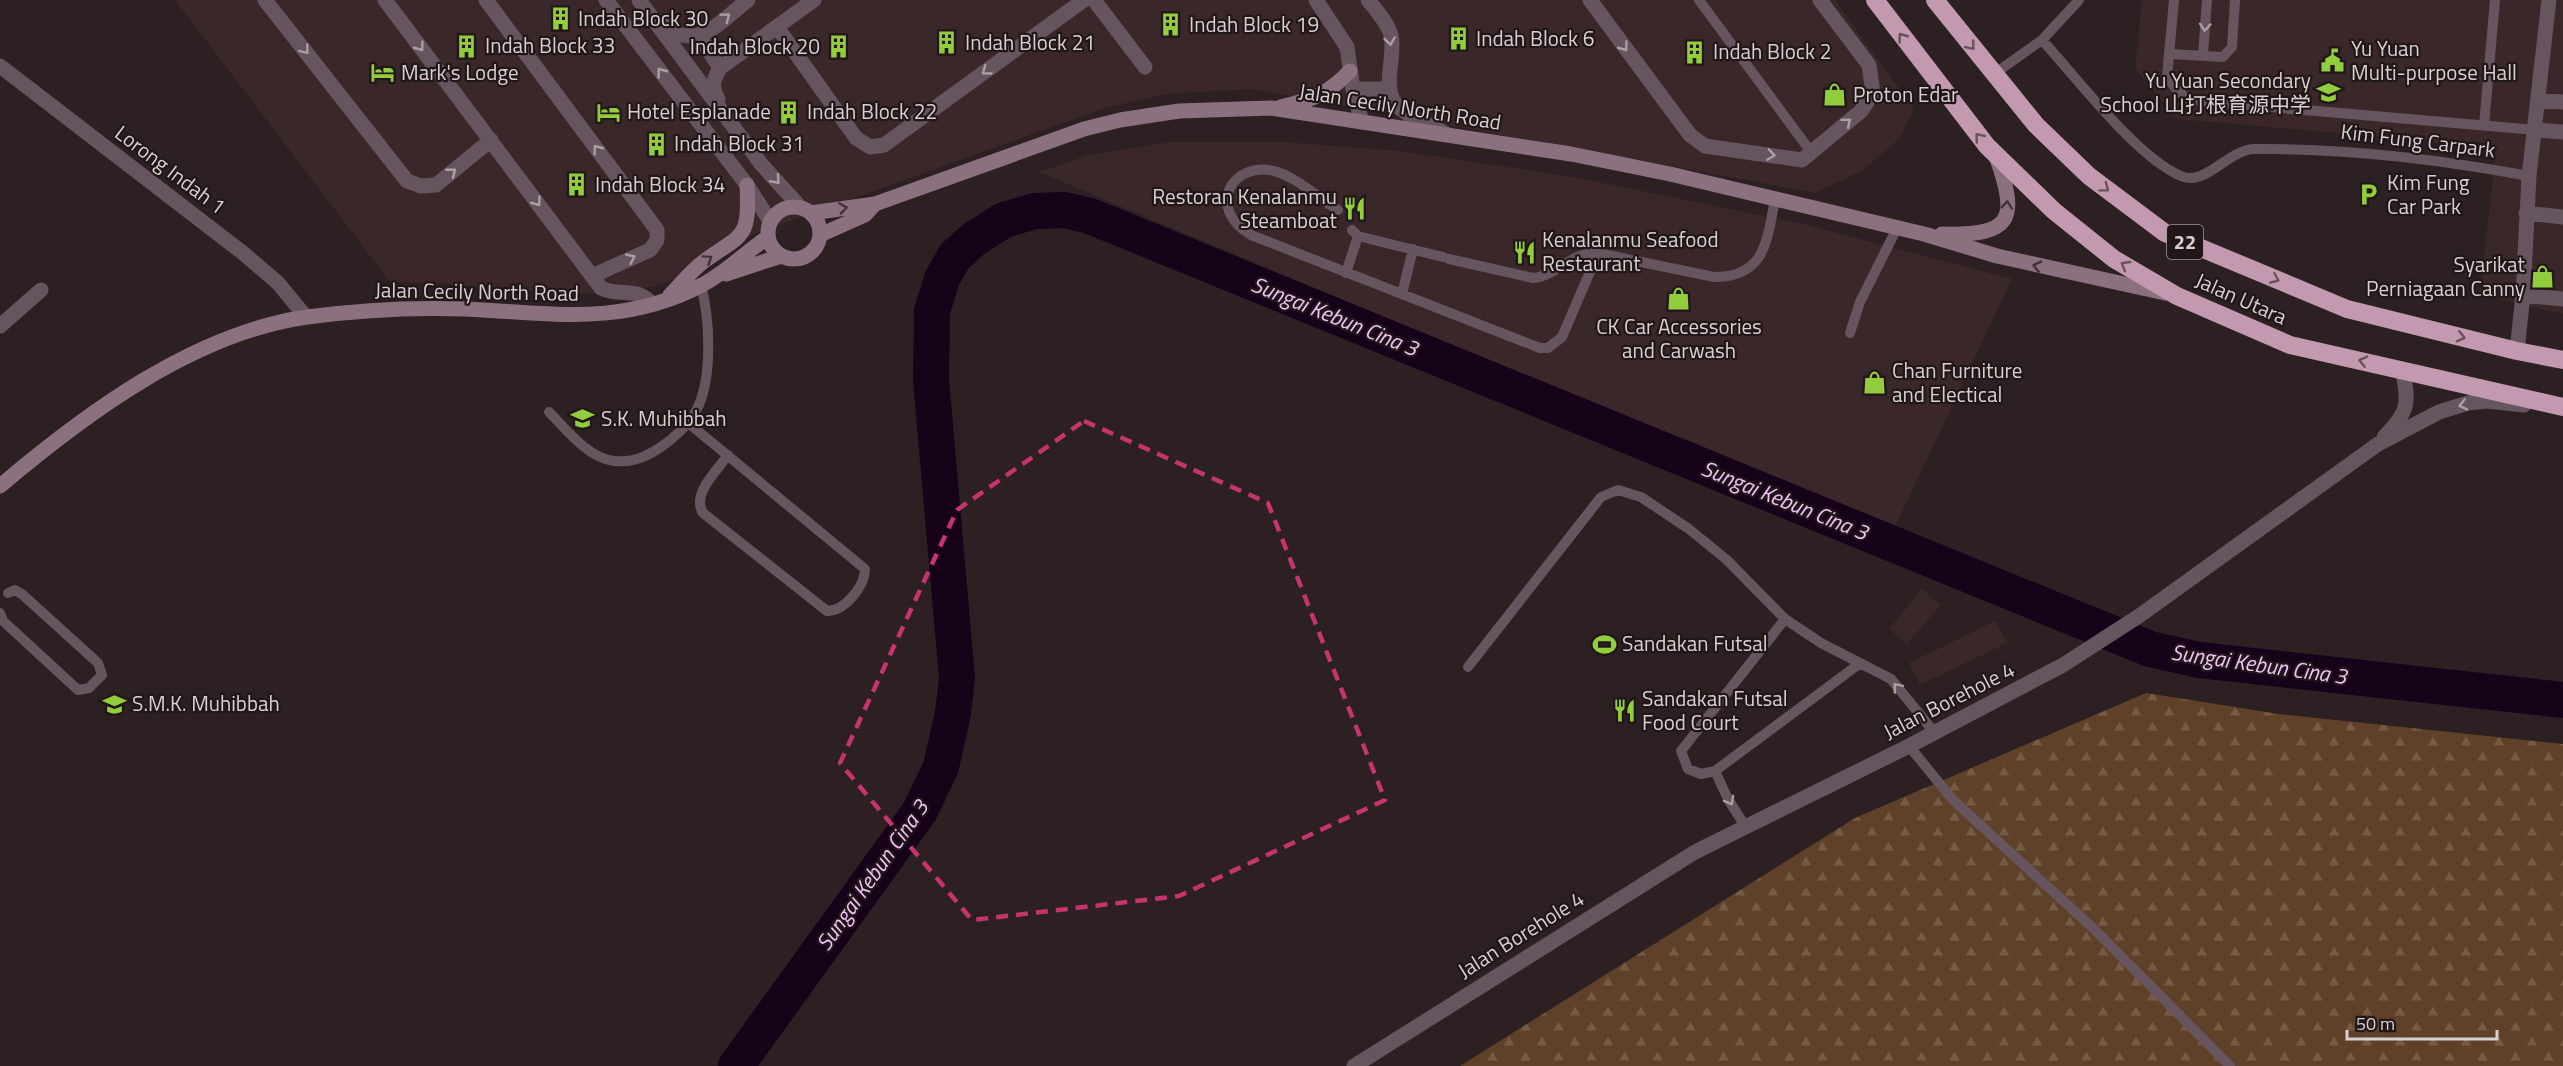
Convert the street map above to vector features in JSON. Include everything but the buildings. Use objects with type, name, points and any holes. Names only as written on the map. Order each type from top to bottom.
[{"type":"highway","name":"Jalan Utara","points":[[1875,0],[1963,117],[1996,156],[2054,211],[2114,259],[2177,296],[2290,345],[2563,408]]},
{"type":"highway","name":"Jalan Utara","points":[[1935,0],[2036,125],[2089,176],[2165,233],[2347,309],[2517,351],[2563,360]]},
{"type":"main road","points":[[1271,108],[1318,97],[1337,85],[1350,71]]},
{"type":"main road","name":"Jalan Cecily North Road","points":[[806,210],[875,204],[1084,129],[1120,120],[1208,109],[1271,108],[1571,154],[1670,174],[1924,234],[1997,256],[2177,296]]},
{"type":"main road","name":"Jalan Cecily North Road","points":[[1924,234],[1974,234],[1998,227],[2006,218],[2009,205],[2008,188],[1996,156]]},
{"type":"main road","points":[[659,302],[702,263],[741,236],[746,225],[747,185]]},
{"type":"main road","name":"Jalan Cecily North Road","points":[[820,235],[865,215],[875,204]]},
{"type":"main road","points":[[783,209],[806,210],[817,219],[820,235],[818,244],[807,256],[789,259],[781,256],[775,251],[768,237],[770,221],[783,209]]},
{"type":"main road","name":"Jalan Cecily North Road","points":[[704,284],[768,237]]},
{"type":"main road","name":"Jalan Cecily North Road","points":[[0,486],[50,444],[115,398],[165,369],[220,342],[273,324],[306,317],[370,310],[413,309],[600,315],[659,302],[781,256]]},
{"type":"street","points":[[384,0],[601,288],[609,292],[636,292],[659,302]]},
{"type":"street","points":[[486,0],[657,230],[657,240],[650,250],[592,276]]},
{"type":"street","points":[[606,0],[747,185],[770,221]]},
{"type":"street","points":[[641,3],[670,31],[685,36],[699,36],[748,0]]},
{"type":"street","points":[[731,123],[713,90],[713,79],[720,68],[814,0]]},
{"type":"street","points":[[777,27],[856,138],[870,147],[884,145],[1084,0]]},
{"type":"street","points":[[1095,0],[1145,67]]},
{"type":"street","points":[[1316,0],[1347,47],[1353,89],[1362,122]]},
{"type":"street","points":[[1368,0],[1391,35],[1391,97],[1399,107],[1450,136]]},
{"type":"street","points":[[1590,0],[1690,135],[1697,141],[1705,146],[1806,156],[1861,111],[1873,93],[1869,64],[1820,0]]},
{"type":"street","points":[[269,2],[407,181],[421,186],[436,185],[491,140]]},
{"type":"street","points":[[641,3],[762,165],[806,210]]},
{"type":"street","points":[[2517,351],[2523,295],[2529,176],[2538,99],[2553,8]]},
{"type":"street","points":[[699,36],[720,68]]},
{"type":"street","name":"Lorong Indah 1","points":[[0,66],[243,253],[278,283],[306,317]]},
{"type":"street","points":[[1353,89],[1390,88]]},
{"type":"street","points":[[2538,99],[2563,102]]},
{"type":"street","points":[[2536,130],[2563,132]]},
{"type":"street","points":[[2526,213],[2563,217]]},
{"type":"street","points":[[0,326],[41,290]]},
{"type":"street","points":[[2523,295],[2563,299]]},
{"type":"street","points":[[2378,444],[2395,426],[2407,407],[2408,393],[2402,370]]},
{"type":"street","name":"Jalan Borehole 4","points":[[1354,1066],[1695,852],[1909,746],[2063,665],[2139,616],[2378,444],[2439,412],[2468,403],[2486,401],[2563,408]]},
{"type":"lane","points":[[1699,0],[1806,156]]},
{"type":"lane","points":[[1994,74],[2042,40],[2079,0]]},
{"type":"lane","points":[[2174,0],[2167,77],[2189,100],[2536,130]]},
{"type":"lane","points":[[2203,54],[2207,0]]},
{"type":"lane","points":[[2170,54],[2203,54],[2223,57],[2232,47],[2235,0]]},
{"type":"lane","points":[[2484,125],[2495,0]]},
{"type":"lane","name":"Kim Fung Carpark","points":[[2042,40],[2144,151],[2183,178],[2201,177],[2235,154],[2250,150],[2281,149],[2312,149],[2432,159],[2529,176]]},
{"type":"lane","points":[[1338,210],[1283,175],[1266,170],[1242,176],[1230,187],[1227,195],[1228,215],[1242,230],[1540,348],[1548,348],[1562,338],[1598,253]]},
{"type":"lane","points":[[1346,273],[1355,233],[1446,258],[1533,278],[1545,275],[1581,254],[1598,253],[1714,277],[1732,277],[1743,273],[1754,264],[1762,251],[1775,199]]},
{"type":"lane","points":[[1850,333],[1860,302],[1896,228]]},
{"type":"lane","points":[[1402,294],[1413,249]]},
{"type":"lane","points":[[549,412],[590,451],[613,461],[645,458],[670,441],[696,411],[707,370],[708,328],[704,284]]},
{"type":"lane","points":[[687,422],[728,455],[865,569],[862,585],[839,609],[827,611],[703,513],[698,506],[699,496],[728,455]]},
{"type":"lane","points":[[1468,667],[1601,497],[1618,490],[1641,497],[1689,529],[1726,560],[1785,619],[1859,664],[1891,679],[1935,732]]},
{"type":"lane","points":[[0,608],[4,589],[15,590],[23,595],[98,663],[102,675],[89,688],[78,690],[3,621],[0,613]]},
{"type":"lane","points":[[1785,619],[1681,751],[1688,769],[1701,774],[1715,771],[1859,664]]},
{"type":"lane","points":[[1909,746],[1953,800],[2094,929],[2230,1066]]},
{"type":"lane","points":[[1715,771],[1728,799],[1745,826]]},
{"type":"highlighted area","points":[[1084,421],[1268,503],[1385,800],[1179,896],[972,920],[840,763],[957,510]]},
{"type":"shaded area","points":[[175,0],[1835,0],[1914,109],[1899,139],[1863,170],[1816,193],[1254,89],[1166,94],[1105,108],[754,234],[725,250],[698,269],[663,284],[625,293],[566,294],[436,283],[390,282]]},
{"type":"shaded area","name":"Yu Yuan Secondary School 山打根育源中学","points":[[2142,0],[2563,0],[2563,314],[2480,294],[2496,147],[2177,119],[2135,68]]},
{"type":"shaded area","points":[[1171,142],[1285,142],[1400,151],[1574,177],[1803,224],[2012,279],[1895,527],[1695,443],[1554,389],[1039,172],[1089,155]]},
{"type":"shaded area","points":[[1922,589],[1941,605],[1907,644],[1889,629]]},
{"type":"shaded area","points":[[1995,621],[2007,643],[1920,685],[1909,663]]},
{"type":"green space","points":[[2146,693],[2279,714],[2563,744],[2563,1066],[1460,1066],[1855,818]]},
{"type":"waterway","name":"Sungai Kebun Cina 3","points":[[736,1066],[920,811],[941,767],[953,713],[957,678],[931,380],[932,311],[942,279],[954,257],[974,239],[1004,220],[1035,211],[1064,210],[1090,216],[2150,649],[2199,660],[2563,700]]},
{"type":"place","name":"Indah Block 30","points":[[560,19]]},
{"type":"place","name":"Indah Block 19","points":[[1171,25]]},
{"type":"place","name":"Indah Block 6","points":[[1458,39]]},
{"type":"place","name":"Indah Block 21","points":[[947,43]]},
{"type":"place","name":"Indah Block 33","points":[[467,46]]},
{"type":"place","name":"Indah Block 20","points":[[838,47]]},
{"type":"place","name":"Indah Block 2","points":[[1695,52]]},
{"type":"place","name":"Yu Yuan Multi-purpose Hall","points":[[2333,61]]},
{"type":"place","name":"Mark's Lodge","points":[[383,73]]},
{"type":"place","name":"Yu Yuan Secondary School 山打根育源中学","points":[[2329,93]]},
{"type":"place","name":"Proton Edar","points":[[1835,95]]},
{"type":"place","name":"Hotel Esplanade","points":[[609,112]]},
{"type":"place","name":"Indah Block 22","points":[[789,112]]},
{"type":"place","name":"Indah Block 31","points":[[656,144]]},
{"type":"place","name":"Indah Block 34","points":[[577,185]]},
{"type":"place","name":"Kim Fung Car Park","points":[[2369,195]]},
{"type":"place","name":"Restoran Kenalanmu Steamboat","points":[[1355,209]]},
{"type":"place","name":"Kenalanmu Seafood Restaurant","points":[[1524,252]]},
{"type":"place","name":"Syarikat Perniagaan Canny","points":[[2543,277]]},
{"type":"place","name":"CK Car Accessories and Carwash","points":[[1679,299]]},
{"type":"place","name":"Chan Furniture and Electical","points":[[1874,383]]},
{"type":"place","name":"S.K. Muhibbah","points":[[583,419]]},
{"type":"place","name":"Sandakan Futsal","points":[[1604,644]]},
{"type":"place","name":"S.M.K. Muhibbah","points":[[114,704]]},
{"type":"place","name":"Sandakan Futsal Food Court","points":[[1624,711]]}]
